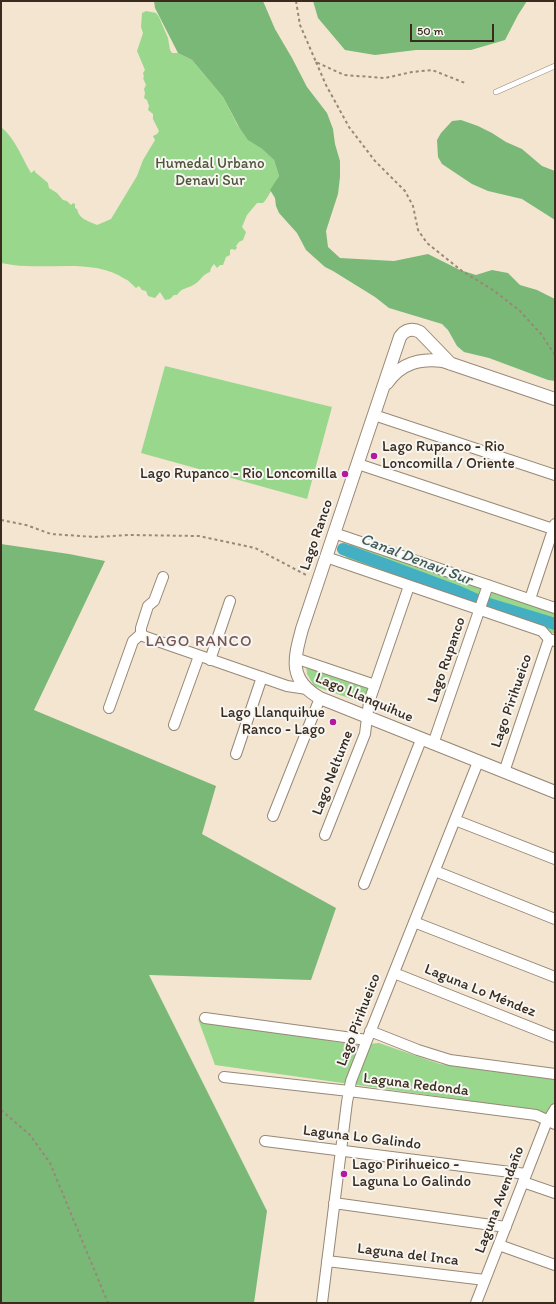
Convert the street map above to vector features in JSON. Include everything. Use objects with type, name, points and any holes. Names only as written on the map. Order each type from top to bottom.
[{"type":"street","points":[[383,390],[398,342],[402,334],[408,330],[413,329],[420,332],[451,364]]},
{"type":"street","points":[[383,390],[392,376],[403,367],[411,363],[427,360],[451,364],[555,399]]},
{"type":"street","name":"Lago Ranco","points":[[307,689],[298,676],[295,664],[302,629],[383,390]]},
{"type":"street","points":[[374,415],[555,475]]},
{"type":"street","points":[[358,464],[554,527],[530,599]]},
{"type":"street","points":[[334,533],[555,608]]},
{"type":"street","points":[[326,557],[542,631],[552,640]]},
{"type":"street","points":[[109,708],[133,640],[141,634],[141,628],[148,606],[154,601],[163,577]]},
{"type":"street","name":"Lago Rupanco","points":[[433,744],[488,585]]},
{"type":"street","name":"Lago Neltume","points":[[325,834],[365,734],[368,707],[409,586]]},
{"type":"street","points":[[210,660],[230,601]]},
{"type":"street","name":"Lago Llanquihue","points":[[141,634],[210,660],[295,688],[307,689],[320,698],[367,718],[555,792]]},
{"type":"street","name":"Lago Pirihueico","points":[[504,772],[552,640]]},
{"type":"street","points":[[174,725],[199,656]]},
{"type":"street","points":[[295,658],[375,685]]},
{"type":"street","points":[[236,754],[262,677]]},
{"type":"street","points":[[273,816],[320,698]]},
{"type":"street","points":[[364,884],[421,740]]},
{"type":"street","name":"Lago Pirihueico","points":[[322,1303],[349,1091],[368,1035],[478,762]]},
{"type":"street","points":[[455,820],[555,859]]},
{"type":"street","points":[[435,871],[555,919]]},
{"type":"street","points":[[414,922],[555,977]]},
{"type":"street","name":"Laguna Lo Méndez","points":[[394,973],[555,1037]]},
{"type":"street","name":"Laguna Redonda","points":[[205,1018],[368,1035],[450,1060],[555,1074]]},
{"type":"street","name":"Laguna Redonda","points":[[224,1077],[349,1091],[536,1115],[551,1122]]},
{"type":"street","name":"Laguna Avendaño","points":[[476,1303],[525,1178],[551,1122],[555,1109]]},
{"type":"street","name":"Laguna Lo Galindo","points":[[264,1141],[341,1150],[525,1178],[555,1193]]},
{"type":"street","points":[[334,1203],[506,1227]]},
{"type":"street","points":[[499,1245],[555,1265]]},
{"type":"street","name":"Laguna del Inca","points":[[327,1261],[485,1280]]},
{"type":"lane","points":[[496,92],[555,66]]},
{"type":"path","points":[[296,1],[300,24],[326,85],[349,127],[375,161],[405,191],[412,206],[418,230],[427,243],[452,264],[493,290],[520,311],[541,334],[555,355]]},
{"type":"path","points":[[316,62],[344,75],[385,78],[412,72],[432,70],[466,83]]},
{"type":"path","points":[[1,520],[26,525],[51,534],[96,537],[129,535],[199,536],[220,540],[255,548],[318,581]]},
{"type":"path","points":[[1,1110],[30,1134],[50,1163],[108,1303]]},
{"type":"green space","points":[[154,1],[263,1],[275,29],[307,87],[327,113],[333,129],[335,144],[340,161],[340,177],[338,194],[326,231],[328,247],[340,258],[394,261],[428,254],[460,270],[476,275],[492,270],[508,273],[520,285],[537,290],[555,299],[555,381],[548,380],[489,358],[464,352],[457,346],[448,330],[442,324],[389,308],[375,297],[325,267],[306,250],[297,233],[279,213],[275,198],[270,190],[279,176],[274,160],[261,148],[248,140],[239,127],[223,97],[192,60],[178,53],[155,8]]},
{"type":"green space","points":[[313,1],[527,1],[505,40],[471,50],[416,50],[375,55],[345,50],[318,18]]},
{"type":"green space","name":"Humedal Urbano Denavi Sur","points":[[146,11],[156,13],[159,17],[168,38],[172,53],[178,53],[192,60],[223,97],[238,126],[274,160],[279,176],[270,194],[263,203],[257,203],[247,215],[242,227],[246,232],[243,240],[239,242],[235,250],[230,250],[230,255],[226,257],[223,265],[220,265],[217,268],[214,264],[210,272],[195,284],[183,289],[170,299],[165,300],[160,292],[155,298],[148,296],[146,291],[142,290],[139,286],[136,288],[127,280],[102,269],[77,266],[23,266],[1,263],[1,127],[14,142],[31,173],[35,170],[35,172],[48,183],[49,188],[71,205],[73,203],[75,204],[75,208],[82,217],[97,225],[111,219],[137,176],[143,160],[155,140],[153,136],[159,131],[153,119],[153,114],[148,110],[149,106],[147,100],[144,98],[144,89],[146,85],[143,78],[143,73],[145,70],[137,51],[143,33],[141,27],[142,13]]},
{"type":"green space","points":[[461,120],[478,126],[506,142],[522,149],[542,166],[555,171],[555,220],[522,199],[488,191],[472,184],[442,164],[438,157],[437,140],[452,121]]},
{"type":"green space","points":[[165,366],[332,407],[307,499],[141,453]]},
{"type":"green space","points":[[351,543],[555,612],[555,634],[345,560]]},
{"type":"green space","points":[[1,544],[105,561],[34,710],[216,786],[202,834],[336,908],[311,980],[149,975],[267,1211],[254,1303],[1,1303]]},
{"type":"green space","points":[[306,665],[369,686],[371,689],[366,704],[314,686],[307,674]]},
{"type":"green space","points":[[198,1019],[356,1045],[379,1043],[440,1064],[555,1079],[555,1118],[527,1109],[215,1065]]},
{"type":"waterway","name":"Canal Denavi Sur","points":[[343,549],[477,600]]},
{"type":"waterway","name":"Canal Denavi Sur","points":[[489,604],[555,624]]},
{"type":"place","name":"Lago Rupanco - Rio Loncomilla / Oriente","points":[[374,456]]},
{"type":"place","name":"Lago Rupanco - Rio Loncomilla","points":[[345,474]]},
{"type":"place","name":"Lago Llanquihue Ranco - Lago","points":[[333,722]]},
{"type":"place","name":"Lago Pirihueico - Laguna Lo Galindo","points":[[344,1174]]},
{"type":"district","name":"LAGO RANCO","points":[[199,642]]}]
